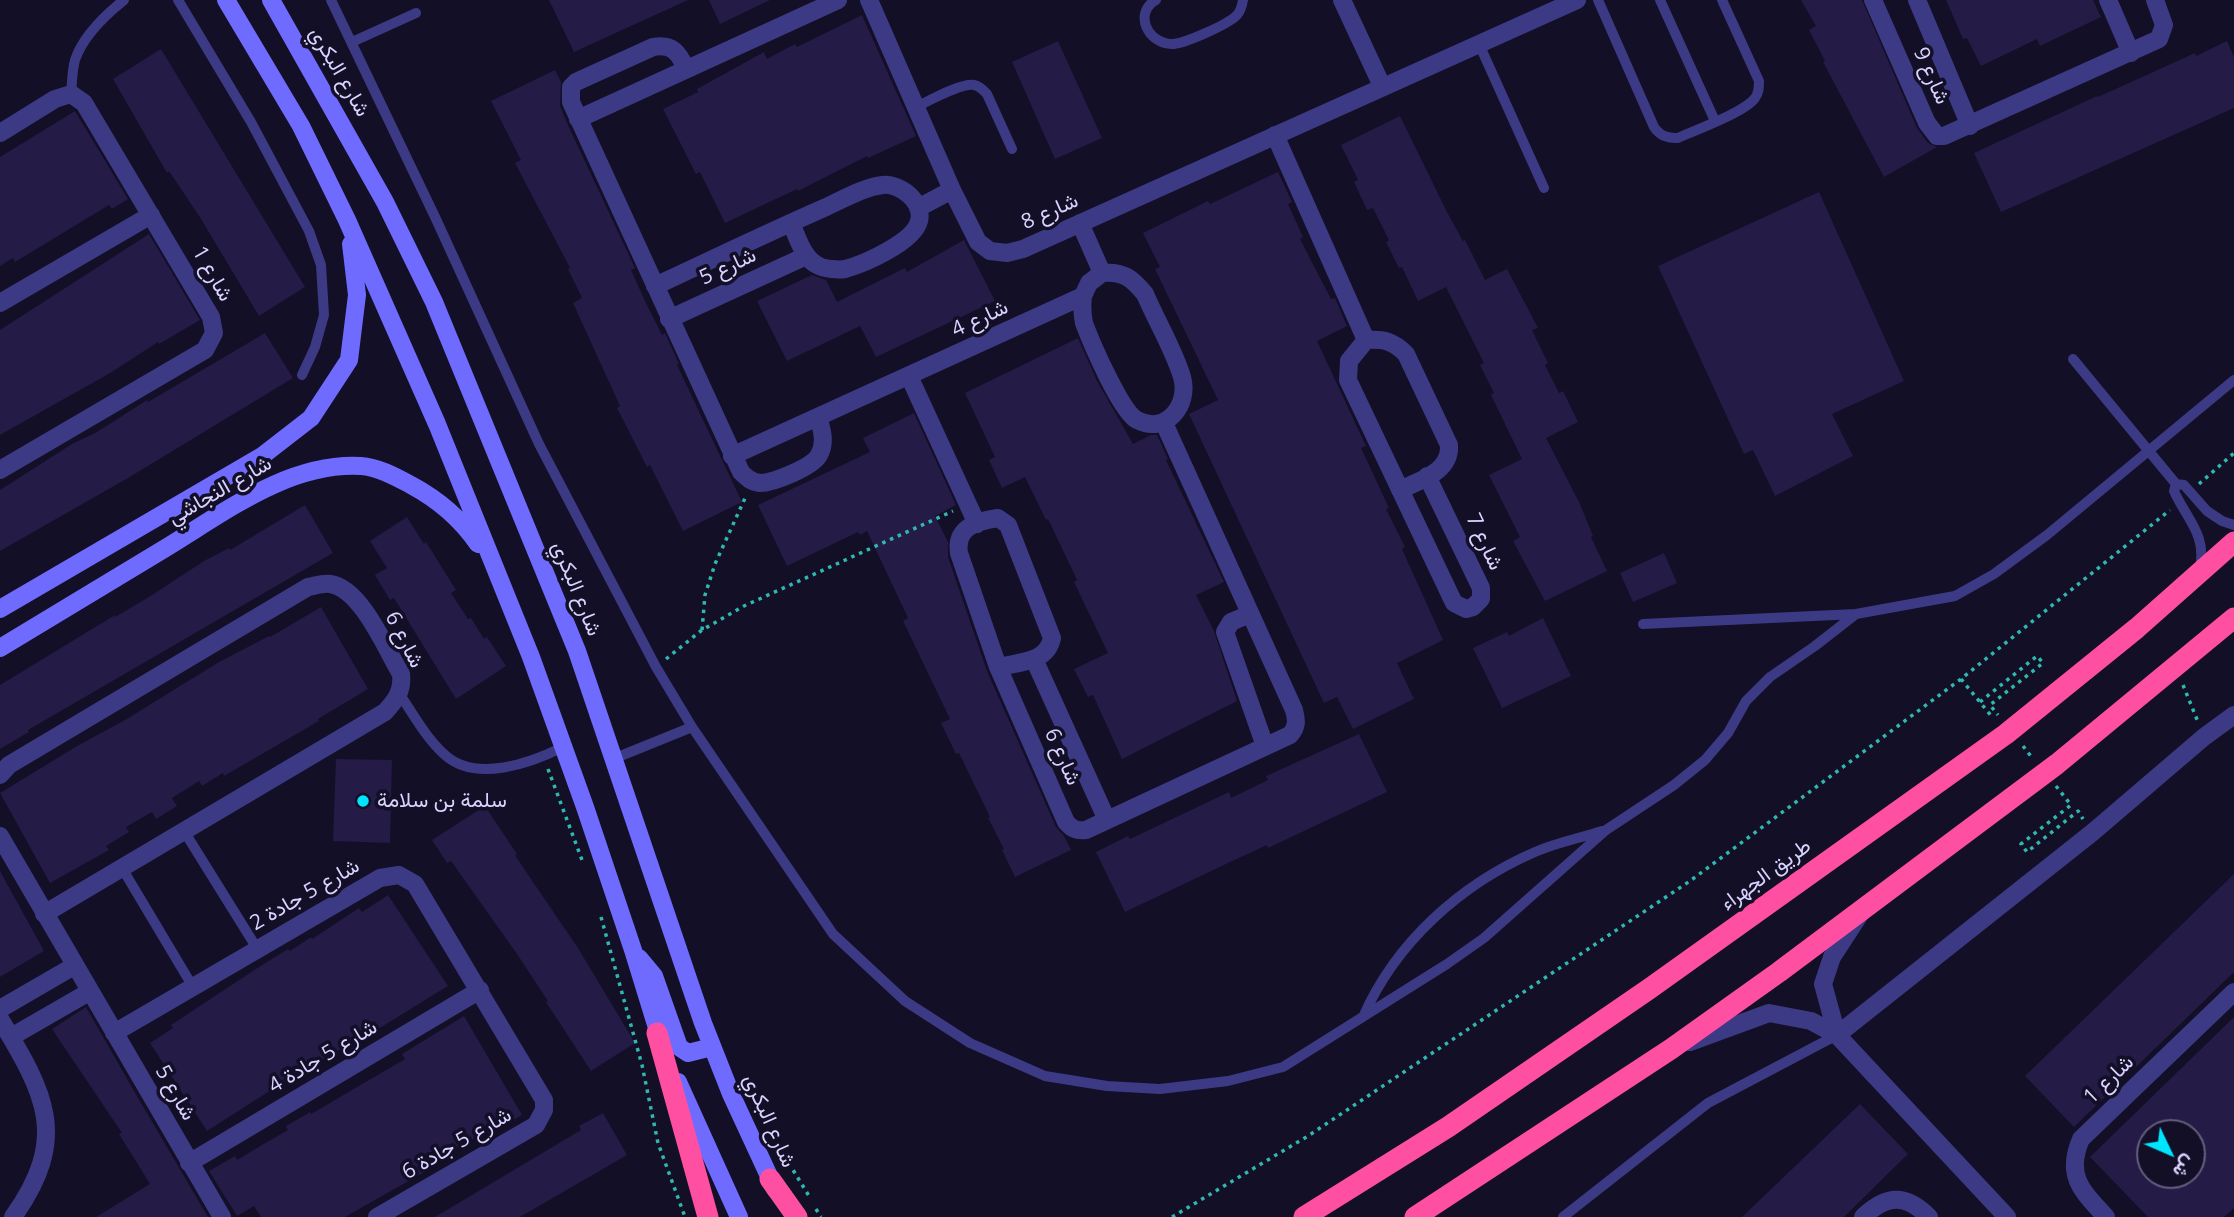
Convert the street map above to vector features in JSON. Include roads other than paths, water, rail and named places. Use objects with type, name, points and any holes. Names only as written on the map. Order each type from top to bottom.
[{"type":"highway","name":"طريق الجهراء","points":[[1305,1216],[1448,1127],[1649,989],[2006,734],[2137,628],[2234,542]]},
{"type":"highway","points":[[1415,1217],[1671,1049],[1779,972],[2057,764],[2234,618]]},
{"type":"highway","points":[[657,1034],[708,1217]]},
{"type":"highway","points":[[770,1179],[797,1217]]},
{"type":"main road","points":[[226,0],[301,127],[347,220],[437,424],[531,657],[634,953],[657,1034],[739,1217]]},
{"type":"main road","name":"شارع البكري","points":[[271,0],[385,202],[434,302],[577,651],[712,1047],[789,1217]]},
{"type":"main road","name":"شارع النجاشي","points":[[0,609],[262,456],[311,418],[349,359],[357,295],[347,220]]},
{"type":"main road","name":"شارع النجاشي","points":[[0,648],[252,496],[294,475],[331,468],[364,466],[394,476],[424,492],[464,526],[493,567]]},
{"type":"main road","points":[[74,566],[91,571],[93,581],[89,594]]},
{"type":"main road","points":[[634,953],[654,976],[679,1047],[688,1053],[712,1047]]},
{"type":"street","points":[[578,119],[838,0]]},
{"type":"street","name":"شارع 8","points":[[869,0],[952,190],[978,242],[990,251],[1007,253],[1023,249],[1577,0]]},
{"type":"street","points":[[1342,0],[1381,86]]},
{"type":"street","name":"شارع 9","points":[[1873,0],[1931,130],[1937,136],[1970,126],[2159,39],[2163,33],[2163,19],[2155,0]]},
{"type":"street","name":"شارع 9","points":[[1917,0],[1970,126]]},
{"type":"street","points":[[2108,0],[2131,53]]},
{"type":"street","points":[[686,69],[679,54],[662,44],[576,82],[570,94],[578,119],[741,472],[749,480],[760,483],[773,481],[813,463],[822,444],[823,431],[818,417]]},
{"type":"street","points":[[2,128],[55,99],[71,94]]},
{"type":"street","name":"شارع 1","points":[[0,470],[205,350],[214,333],[211,317],[84,103],[71,94]]},
{"type":"street","points":[[1275,135],[1366,340],[1395,342],[1406,354],[1449,445],[1447,460],[1441,468],[1399,490]]},
{"type":"street","name":"شارع 5","points":[[655,286],[880,185],[899,188],[907,193],[918,208]]},
{"type":"street","points":[[791,223],[806,256],[820,266],[843,270],[899,245],[913,232],[919,221],[918,208],[952,190]]},
{"type":"street","points":[[0,303],[150,215]]},
{"type":"street","points":[[1080,223],[1102,273],[1116,272],[1127,276],[1144,294],[1182,378],[1182,401],[1175,414],[1164,423],[1153,425],[1137,420],[1121,403],[1084,321],[1083,296]]},
{"type":"street","name":"شارع 5","points":[[669,319],[806,256]]},
{"type":"street","name":"شارع 4","points":[[732,456],[1083,296],[1089,283],[1102,273]]},
{"type":"street","name":"شارع 7","points":[[1366,340],[1349,361],[1348,380],[1454,603],[1466,609],[1481,599],[1481,588],[1427,476]]},
{"type":"street","points":[[909,376],[977,524],[1001,518],[1008,525],[1052,638],[1048,651],[1034,659],[998,667]]},
{"type":"street","name":"شارع 6","points":[[977,524],[961,533],[958,541],[959,553],[998,667],[1066,822],[1077,831],[1086,830],[1290,735],[1297,720],[1164,423]]},
{"type":"street","name":"شارع 6","points":[[0,775],[9,765],[308,587],[328,584],[344,589],[358,600],[401,674],[402,686],[399,694],[385,712],[44,914]]},
{"type":"street","points":[[1250,614],[1231,622],[1225,632],[1265,746]]},
{"type":"street","name":"شارع 6","points":[[1034,659],[1107,820]]},
{"type":"street","points":[[1837,1035],[2093,832],[2204,737],[2234,715]]},
{"type":"street","points":[[0,836],[44,914]]},
{"type":"street","name":"شارع 5 جادة 2","points":[[114,1033],[380,878],[399,875],[415,884],[480,990]]},
{"type":"street","points":[[1837,1035],[1823,985],[1832,957],[1865,906]]},
{"type":"street","name":"شارع 5","points":[[44,914],[222,1217]]},
{"type":"street","points":[[0,1009],[74,966]]},
{"type":"street","name":"شارع 5 جادة 4","points":[[189,1163],[480,990]]},
{"type":"street","name":"شارع 5 جادة 6","points":[[377,1217],[536,1125],[544,1110],[544,1100],[480,990]]},
{"type":"street","points":[[11,1037],[89,992]]},
{"type":"street","name":"شارع 1","points":[[2106,1217],[2081,1190],[2077,1180],[2074,1167],[2076,1149],[2081,1139],[2234,992]]},
{"type":"street","points":[[1671,1049],[1769,1013],[1811,1021],[1837,1035],[2002,1215]]},
{"type":"street","points":[[0,1019],[36,1080],[45,1108],[47,1136],[39,1171],[13,1217]]},
{"type":"street","points":[[1863,1217],[1873,1208],[1897,1199],[1909,1201],[1929,1217]]},
{"type":"lane","points":[[71,94],[74,63],[82,45],[93,29],[124,0]]},
{"type":"lane","points":[[178,0],[251,122],[309,230],[321,265],[324,315],[315,348],[302,375]]},
{"type":"lane","points":[[331,0],[436,219],[539,444],[656,667],[692,727],[833,934],[905,1001],[970,1043],[1045,1076],[1107,1086],[1160,1088],[1228,1081],[1283,1067],[1484,938],[1606,830],[1674,785],[1706,760],[1728,733],[1746,701],[1770,677],[1856,614]]},
{"type":"lane","points":[[1156,0],[1144,14],[1145,26],[1150,35],[1171,44],[1181,43],[1229,22],[1237,15],[1243,0]]},
{"type":"lane","points":[[1598,0],[1658,132],[1664,136],[1678,138],[1746,107],[1756,98],[1759,81],[1722,0]]},
{"type":"lane","points":[[1660,0],[1715,121]]},
{"type":"lane","points":[[352,42],[416,13]]},
{"type":"lane","points":[[1479,44],[1544,188]]},
{"type":"lane","points":[[916,107],[973,84],[987,94],[1012,149]]},
{"type":"lane","points":[[2073,359],[2176,484],[2184,485],[2191,491],[2214,517],[2234,525]]},
{"type":"lane","points":[[1643,624],[1856,614],[1955,596],[1994,573],[2047,535],[2234,380]]},
{"type":"lane","points":[[2176,484],[2174,491],[2197,528],[2201,541],[2201,559],[2196,577]]},
{"type":"lane","points":[[399,694],[445,755],[466,767],[474,769],[508,765],[544,757],[563,747]]},
{"type":"lane","points":[[613,759],[692,727]]},
{"type":"lane","points":[[1363,1017],[1375,990],[1402,952],[1434,916],[1472,887],[1536,851],[1606,830]]},
{"type":"lane","points":[[184,831],[258,950]]},
{"type":"lane","points":[[122,868],[193,987]]},
{"type":"lane","points":[[1563,1217],[1708,1103],[1837,1035]]},
{"type":"place","name":"سلمة بن سلامة","points":[[363,801]]}]
